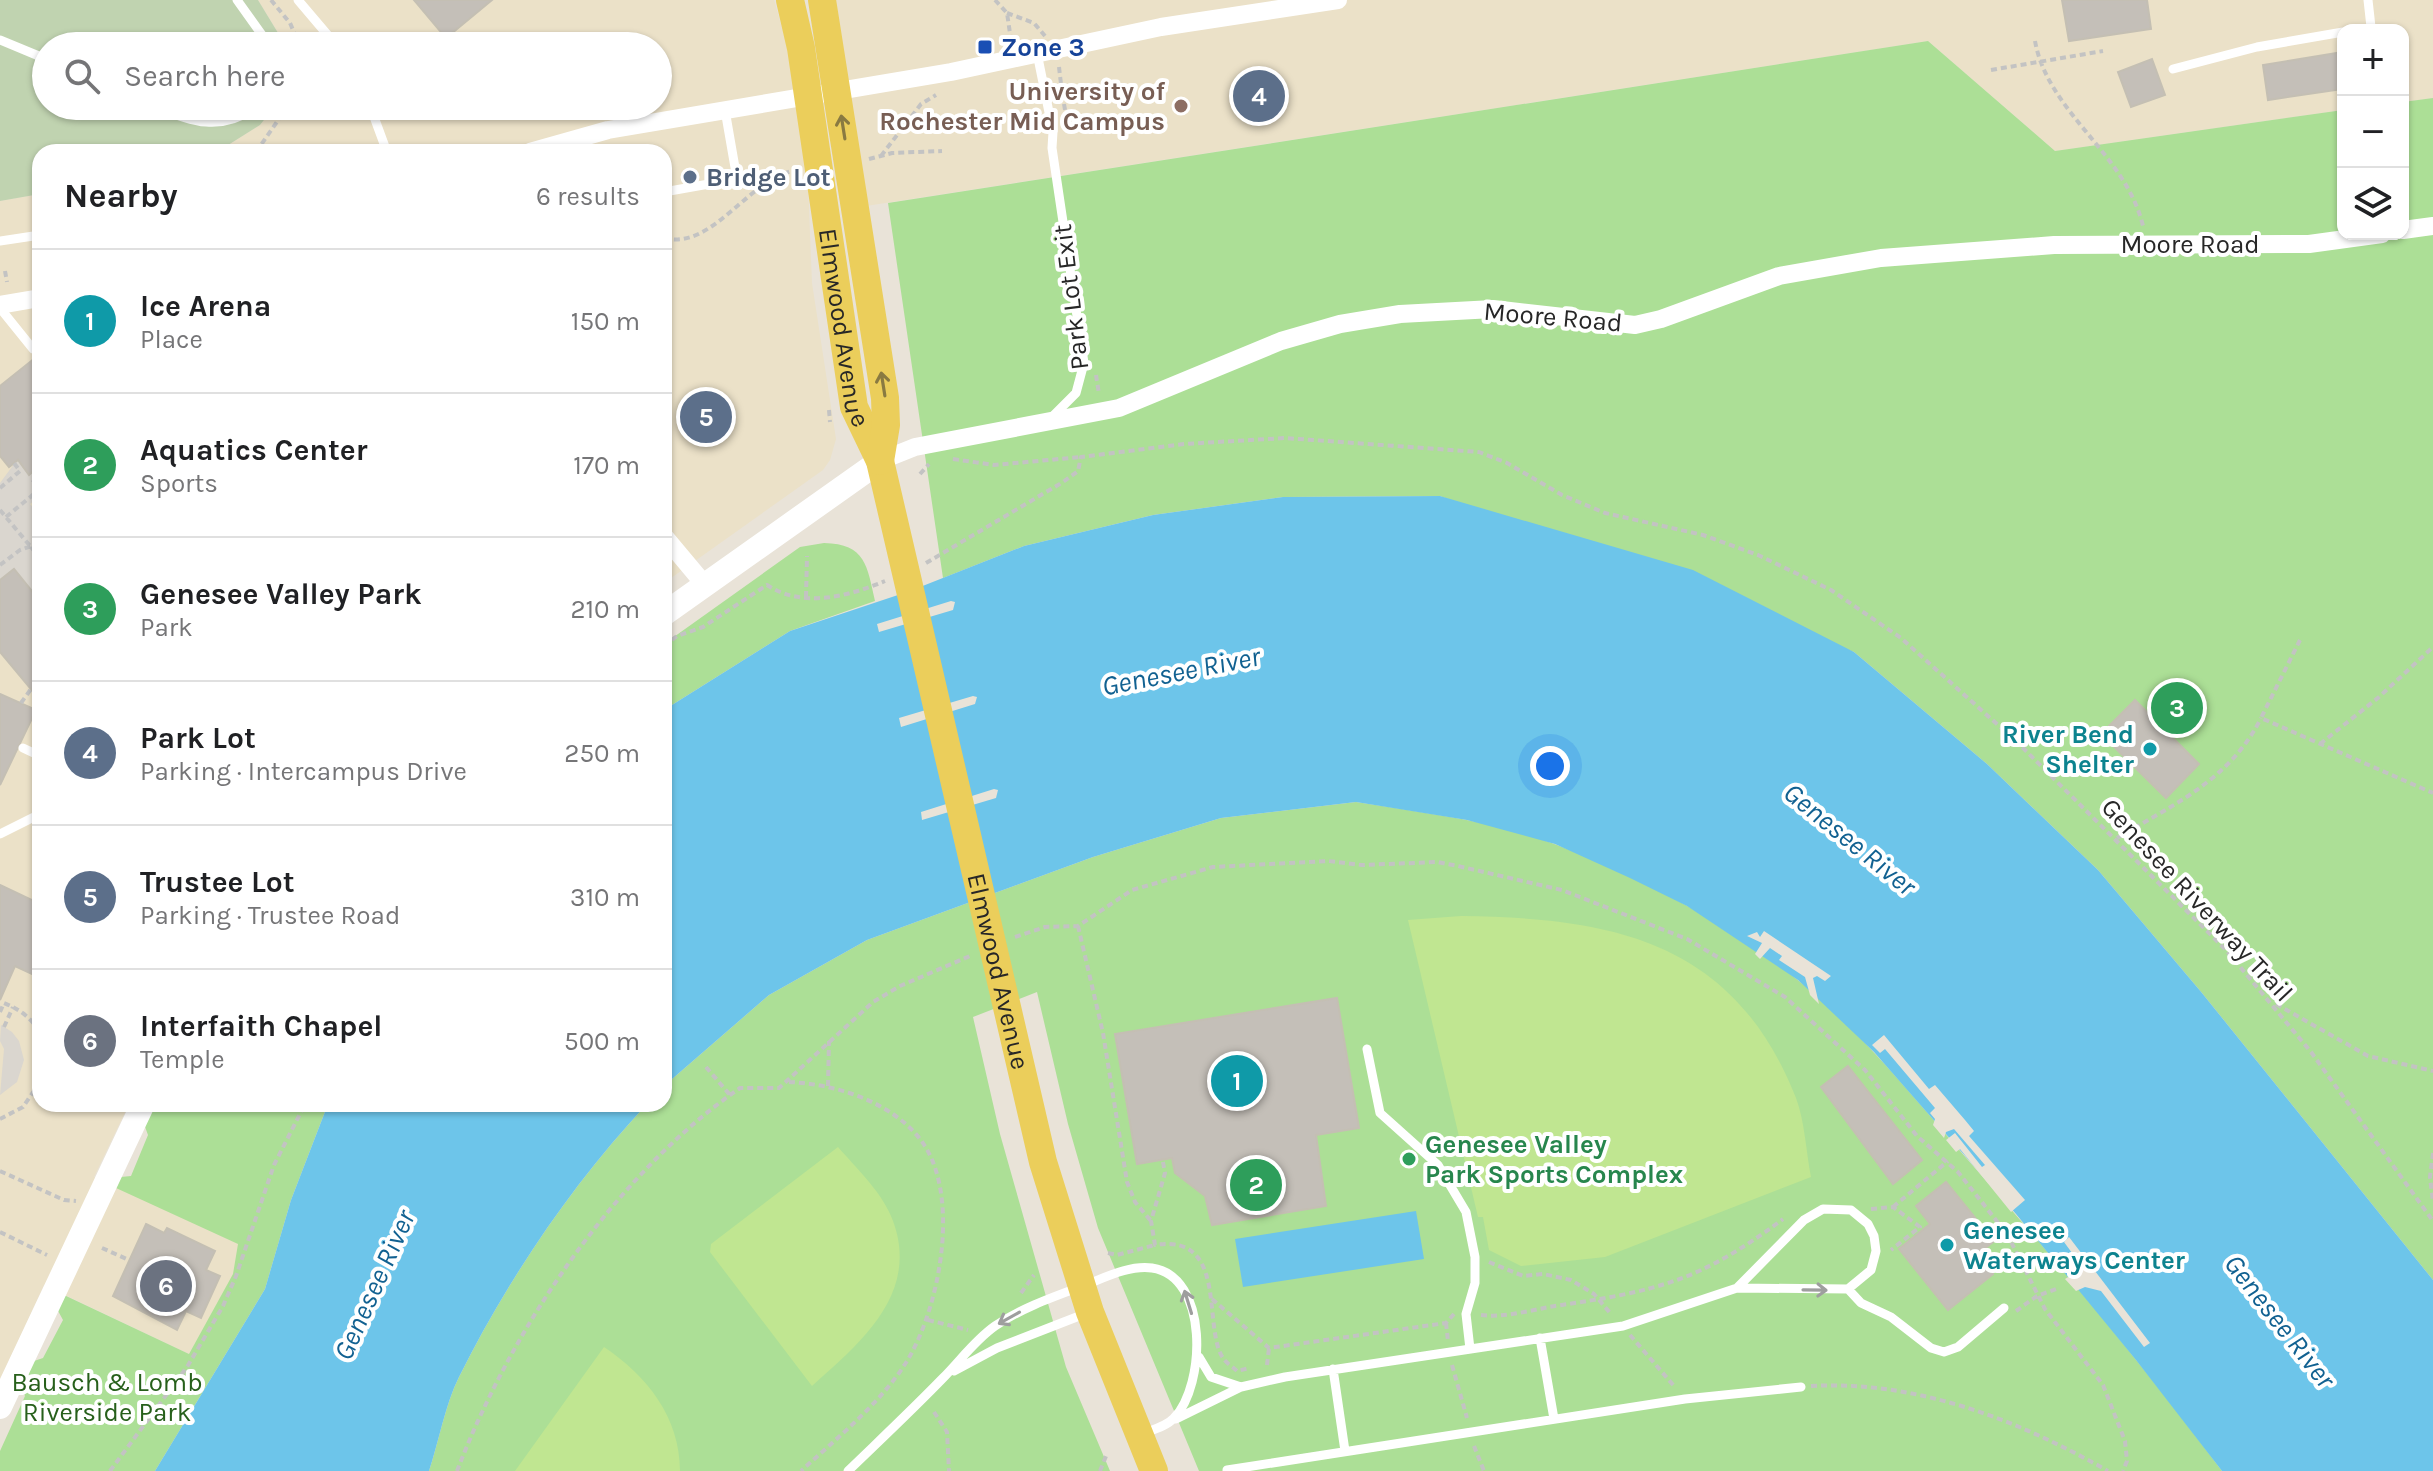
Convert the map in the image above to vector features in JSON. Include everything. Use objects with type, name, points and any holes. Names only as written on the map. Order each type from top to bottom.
[{"type":"main road","name":"Elmwood Avenue","points":[[790,0],[801,48],[851,394],[864,433],[880,461],[990,952],[1040,1150],[1085,1300],[1154,1471]]},
{"type":"main road","name":"Elmwood Avenue","points":[[825,0],[885,398],[886,425],[880,461]]},
{"type":"street","points":[[672,120],[872,86],[1042,45],[1338,0]]},
{"type":"street","points":[[554,144],[670,120]]},
{"type":"street","points":[[2409,229],[2433,226]]},
{"type":"street","name":"Moore Road","points":[[880,461],[915,447],[1119,408],[1281,341],[1370,318],[1431,311],[1493,309],[1635,325],[1661,319],[1755,283],[1827,265],[2013,247],[2289,245],[2337,239]]},
{"type":"street","points":[[0,307],[32,300]]},
{"type":"street","points":[[672,608],[880,461]]},
{"type":"street","points":[[672,546],[705,585]]},
{"type":"street","points":[[0,1407],[139,1112]]},
{"type":"lane","points":[[237,0],[260,32]]},
{"type":"lane","points":[[298,0],[325,32]]},
{"type":"lane","points":[[2368,0],[2371,24]]},
{"type":"lane","points":[[2173,69],[2257,47],[2337,33]]},
{"type":"lane","points":[[0,40],[32,53]]},
{"type":"lane","name":"Park Lot Exit","points":[[1036,426],[1069,402],[1084,372],[1052,148],[1053,132],[1042,45]]},
{"type":"lane","points":[[672,191],[737,179],[725,110]]},
{"type":"lane","points":[[193,120],[207,125],[232,120]]},
{"type":"lane","points":[[375,120],[384,144]]},
{"type":"lane","points":[[0,241],[32,236]]},
{"type":"lane","points":[[0,307],[32,348]]},
{"type":"lane","points":[[23,748],[32,752]]},
{"type":"lane","points":[[0,834],[32,818]]},
{"type":"lane","points":[[1367,1049],[1380,1113],[1425,1151],[1450,1182],[1466,1212],[1475,1257],[1475,1283],[1466,1314],[1470,1349]]},
{"type":"lane","points":[[1139,1435],[1241,1387],[1333,1369],[1623,1326],[1737,1288],[1848,1289],[1871,1270],[1876,1243],[1863,1218],[1837,1207],[1810,1215],[1737,1288]]},
{"type":"lane","points":[[944,1377],[1085,1300],[1131,1269],[1155,1268],[1183,1286],[1189,1298],[1197,1350],[1194,1376],[1173,1421]]},
{"type":"lane","points":[[1848,1289],[1861,1303],[1891,1317],[1931,1348],[1944,1352],[1958,1347],[2004,1308]]},
{"type":"lane","points":[[848,1471],[992,1328],[1021,1311],[1085,1300]]},
{"type":"lane","points":[[1540,1338],[1554,1419]]},
{"type":"lane","points":[[1197,1350],[1211,1377],[1241,1387]]},
{"type":"lane","points":[[1333,1369],[1345,1451]]},
{"type":"lane","points":[[1227,1470],[1685,1399],[1801,1387]]},
{"type":"path","points":[[271,0],[294,32]]},
{"type":"path","points":[[995,0],[1007,13],[1034,23],[1042,45]]},
{"type":"path","points":[[1007,13],[1012,46]]},
{"type":"path","points":[[2035,41],[2047,80],[2123,183],[2142,221],[2145,244]]},
{"type":"path","points":[[1991,70],[2103,51]]},
{"type":"path","points":[[1059,67],[1061,84]]},
{"type":"path","points":[[939,93],[921,104],[880,158],[892,153],[942,151]]},
{"type":"path","points":[[262,144],[278,120]]},
{"type":"path","points":[[672,238],[691,239],[788,171]]},
{"type":"path","points":[[5,271],[7,282]]},
{"type":"path","name":"Genesee Riverway Trail","points":[[942,460],[994,465],[1184,444],[1285,438],[1462,450],[1494,457],[1584,505],[1625,519],[1678,528],[1729,544],[1853,604],[1959,688],[2117,838],[2270,1001],[2433,1221]]},
{"type":"path","points":[[924,564],[950,553],[1063,482],[1078,471],[1081,457]]},
{"type":"path","points":[[920,474],[933,462]]},
{"type":"path","points":[[0,488],[20,471],[14,463]]},
{"type":"path","points":[[6,517],[32,496]]},
{"type":"path","points":[[0,510],[31,547],[0,565]]},
{"type":"path","points":[[806,597],[807,556]]},
{"type":"path","points":[[672,640],[703,627],[767,585],[806,597],[826,598],[852,594],[896,576]]},
{"type":"path","points":[[2117,838],[2215,779],[2241,753],[2300,640]]},
{"type":"path","points":[[2319,745],[2379,697],[2433,647]]},
{"type":"path","points":[[21,703],[31,689]]},
{"type":"path","points":[[2261,718],[2433,793]]},
{"type":"path","points":[[457,1471],[506,1365],[572,1259],[652,1165],[740,1088],[779,1088],[789,1082],[829,1041],[887,993],[1045,927],[1078,926],[1132,890],[1231,864],[1437,862],[1534,882],[1687,939],[1770,986],[1854,1059],[1917,1136],[1948,1161],[2013,1242],[2037,1296],[2103,1385],[2125,1441],[2127,1461],[2123,1471]]},
{"type":"path","points":[[1078,926],[1103,1033],[1127,1182],[1135,1202],[1151,1221]]},
{"type":"path","points":[[2270,1001],[2368,1056],[2433,1071]]},
{"type":"path","points":[[0,1012],[4,1003],[32,1022]]},
{"type":"path","points":[[4,1027],[13,1007]]},
{"type":"path","points":[[828,1086],[829,1041]]},
{"type":"path","points":[[706,1067],[730,1095]]},
{"type":"path","points":[[789,1082],[828,1086],[866,1100],[902,1122],[918,1137],[929,1156],[940,1195],[943,1228],[928,1320],[890,1385],[801,1471]]},
{"type":"path","points":[[0,1119],[23,1107],[32,1094]]},
{"type":"path","points":[[110,1471],[187,1367],[223,1306],[274,1165],[301,1112]]},
{"type":"path","points":[[2433,1153],[2430,1177],[2433,1202]]},
{"type":"path","points":[[1871,1209],[1893,1207],[1948,1161]]},
{"type":"path","points":[[1155,1245],[1151,1221],[1155,1198],[1165,1173],[1163,1162]]},
{"type":"path","points":[[0,1171],[64,1200],[83,1202]]},
{"type":"path","points":[[1863,1203],[1878,1216]]},
{"type":"path","points":[[1889,1251],[1920,1227],[1893,1207]]},
{"type":"path","points":[[1212,1299],[1269,1348],[1446,1323],[1456,1312],[1490,1316],[1650,1291],[1702,1272],[1792,1212]]},
{"type":"path","points":[[0,1232],[45,1253],[54,1263]]},
{"type":"path","points":[[1888,1241],[1888,1259]]},
{"type":"path","points":[[1108,1253],[1117,1255],[1155,1245],[1177,1245],[1194,1255],[1204,1270],[1212,1299],[1222,1357],[1237,1371],[1268,1365],[1269,1348]]},
{"type":"path","points":[[102,1248],[129,1260]]},
{"type":"path","points":[[1475,1257],[1523,1276],[1559,1275],[1585,1288],[1623,1326],[1685,1399]]},
{"type":"path","points":[[1013,1300],[1034,1275]]},
{"type":"path","points":[[2004,1308],[2010,1316],[2037,1296],[2056,1289]]},
{"type":"path","points":[[928,1320],[961,1330],[976,1325]]},
{"type":"path","points":[[1446,1323],[1470,1432],[1484,1471]]},
{"type":"path","points":[[1801,1387],[1861,1386],[1934,1398],[2033,1433],[2108,1471]]},
{"type":"path","points":[[934,1412],[947,1432],[949,1471]]},
{"type":"path","points":[[1100,1471],[1106,1456]]},
{"type":"shaded area","points":[[258,0],[774,0],[787,45],[808,184],[812,283],[836,439],[830,460],[823,470],[672,577],[672,144],[230,144],[264,120],[672,120],[672,32],[277,32]]},
{"type":"shaded area","name":"University of Rochester Mid Campus","points":[[836,0],[2433,0],[2433,98],[2409,101],[2409,24],[2337,24],[2337,111],[2055,151],[1928,41],[866,206]]},
{"type":"shaded area","points":[[32,195],[32,1112],[125,1112],[94,1177],[239,1244],[234,1274],[189,1354],[44,1285],[0,1380],[0,201]]},
{"type":"shaded area","points":[[17,460],[29,474],[32,472],[32,591],[14,569],[0,580],[0,483]]},
{"type":"shaded area","points":[[1,1025],[19,1041],[24,1060],[17,1082],[0,1095],[4,1049],[0,1041]]},
{"type":"green space","points":[[0,0],[258,0],[277,32],[32,32],[32,120],[264,120],[230,144],[32,144],[32,195],[0,201]]},
{"type":"green space","points":[[1928,41],[2055,151],[2337,111],[2337,240],[2409,240],[2409,101],[2433,98],[2433,1280],[2202,993],[2098,870],[1987,764],[1854,652],[1440,496],[1283,497],[1153,515],[1024,546],[943,578],[888,203]]},
{"type":"green space","points":[[838,544],[856,553],[870,577],[875,601],[790,631],[672,705],[672,638],[800,547]]},
{"type":"green space","points":[[1356,802],[1483,823],[1533,836],[1621,872],[1714,921],[1799,981],[1864,1042],[2095,1309],[2222,1471],[1199,1471],[1098,1228],[1068,1124],[1037,992],[973,1017],[1000,1134],[1066,1367],[1110,1471],[429,1471],[459,1377],[498,1304],[567,1200],[640,1112],[672,1112],[672,1079],[769,995],[867,940],[1093,857],[1221,818]]},
{"type":"green space","points":[[1461,916],[1569,923],[1618,933],[1663,949],[1703,972],[1739,1004],[1770,1045],[1799,1107],[1811,1177],[1605,1257],[1521,1266],[1489,1250],[1483,1217],[1478,1217],[1408,920]]},
{"type":"green space","name":"Bausch & Lomb Riverside Park","points":[[151,1112],[325,1112],[291,1200],[265,1289],[155,1471],[0,1471],[0,1451],[25,1396],[21,1387],[34,1361],[43,1358],[63,1320],[57,1309],[64,1295],[189,1354],[233,1274],[238,1244],[116,1188],[121,1177],[131,1176],[148,1135],[144,1124]]},
{"type":"green space","points":[[838,1147],[869,1182],[889,1211],[899,1247],[898,1272],[892,1294],[881,1315],[849,1352],[812,1386],[710,1252],[711,1244]]},
{"type":"green space","points":[[604,1347],[634,1371],[658,1400],[674,1433],[680,1471],[515,1471]]},
{"type":"water","name":"Genesee River","points":[[1440,496],[1693,570],[1854,652],[1987,764],[2098,870],[2202,993],[2433,1280],[2433,1471],[2222,1471],[2016,1214],[1874,1052],[1798,980],[1687,906],[1630,878],[1555,844],[1467,820],[1356,802],[1221,818],[1093,857],[867,940],[769,995],[672,1079],[672,705],[790,631],[910,591],[1024,546],[1153,515],[1283,497]],"holes":[[[955,602],[953,610],[879,632],[877,624]],[[977,697],[975,704],[901,727],[899,718]],[[998,790],[996,798],[922,820],[921,812]]]},
{"type":"water","name":"Genesee River","points":[[325,1112],[640,1112],[567,1200],[498,1304],[454,1388],[429,1471],[155,1471],[265,1289],[291,1200]]},
{"type":"water","points":[[1416,1211],[1424,1259],[1243,1287],[1235,1239]]},
{"type":"pier","points":[[1764,931],[1831,976],[1825,981],[1817,976],[1813,978],[1819,1004],[1810,995],[1805,977],[1779,960],[1782,956],[1770,948],[1760,959],[1755,954],[1762,943],[1747,936],[1757,932],[1760,937]]},
{"type":"pier","points":[[1884,1035],[1929,1089],[1935,1085],[1965,1120],[1974,1131],[1969,1136],[2025,1200],[2011,1212],[1960,1149],[1956,1152],[1946,1140],[1955,1133],[1982,1167],[1985,1165],[1954,1129],[1946,1132],[1944,1138],[1933,1125],[1935,1119],[1930,1113],[1935,1108],[1885,1049],[1880,1053],[1872,1045]]},
{"type":"pier","points":[[2069,1237],[2150,1343],[2144,1347],[2101,1291],[2085,1287],[2076,1291],[2065,1279],[2083,1268],[2064,1242]]},
{"type":"building","points":[[414,0],[492,0],[453,32],[441,32]]},
{"type":"building","points":[[2062,0],[2147,0],[2151,29],[2069,41]]},
{"type":"building","points":[[2337,53],[2337,90],[2268,100],[2263,65]]},
{"type":"building","points":[[2152,59],[2165,95],[2131,107],[2118,72]]},
{"type":"building","points":[[32,360],[32,472],[29,475],[18,460],[9,467],[0,456],[0,386]]},
{"type":"building","points":[[14,569],[32,591],[32,690],[0,652],[0,580]]},
{"type":"building","points":[[0,694],[32,708],[32,718],[0,785]]},
{"type":"building","name":"River Bend Shelter","points":[[2135,700],[2199,764],[2166,798],[2101,734]]},
{"type":"building","points":[[0,885],[32,900],[32,974],[15,966],[0,1000]]},
{"type":"building","points":[[1337,998],[1359,1128],[1316,1135],[1326,1206],[1212,1225],[1205,1196],[1175,1173],[1172,1158],[1137,1164],[1115,1034]]},
{"type":"building","points":[[1848,1066],[1922,1160],[1893,1184],[1821,1087]]},
{"type":"building","name":"Genesee Waterways Center","points":[[1946,1182],[1994,1241],[1978,1254],[1993,1274],[1948,1310],[1899,1249],[1930,1224],[1916,1206]]},
{"type":"building","points":[[146,1224],[164,1233],[167,1228],[215,1251],[206,1270],[220,1276],[201,1318],[186,1311],[177,1330],[113,1296]]},
{"type":"place","name":"Zone 3","points":[[985,47]]},
{"type":"place","name":"Park Lot","points":[[1259,96]]},
{"type":"place","name":"University of Rochester Mid Campus","points":[[1181,106]]},
{"type":"place","name":"Bridge Lot","points":[[690,177]]},
{"type":"place","name":"Trustee Lot","points":[[706,417]]},
{"type":"place","name":"Genesee Valley Park","points":[[2177,708]]},
{"type":"place","name":"River Bend Shelter","points":[[2150,749]]},
{"type":"place","name":"Ice Arena","points":[[1237,1081]]},
{"type":"place","name":"Genesee Valley Park Sports Complex","points":[[1409,1159]]},
{"type":"place","name":"Aquatics Center","points":[[1256,1185]]},
{"type":"place","name":"Genesee Waterways Center","points":[[1947,1245]]},
{"type":"place","name":"Interfaith Chapel","points":[[166,1286]]}]
